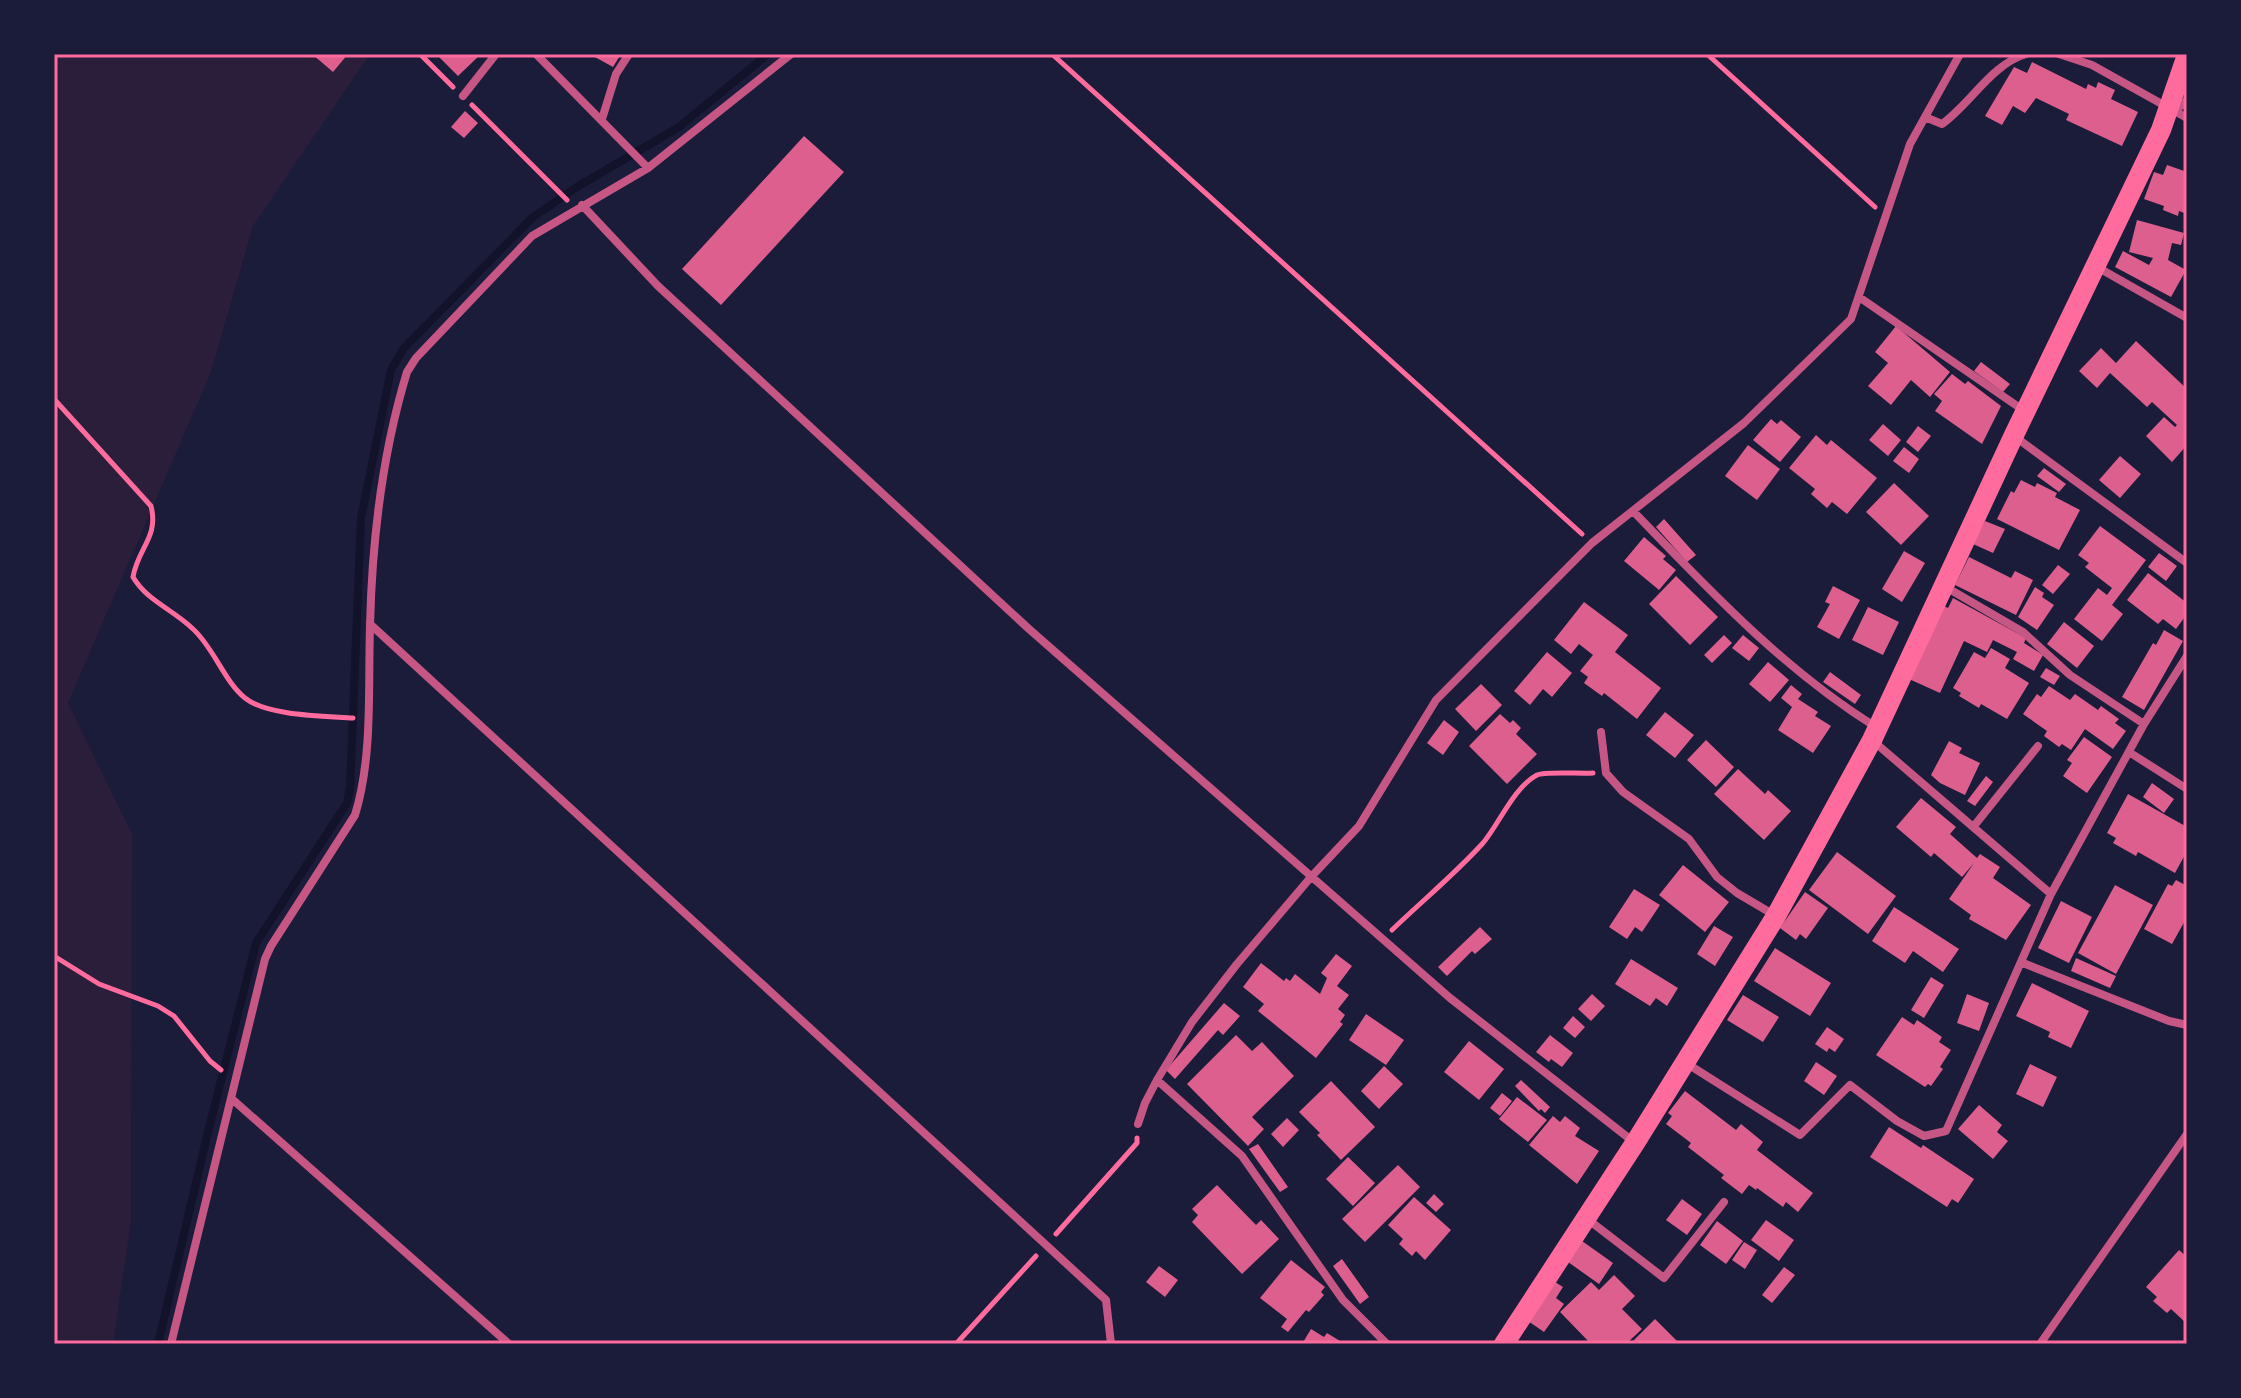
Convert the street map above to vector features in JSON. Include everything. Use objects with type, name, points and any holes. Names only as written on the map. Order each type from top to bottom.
[{"type":"main road","points":[[1504,1344],[1635,1143],[1776,916],[1874,734],[2095,266],[2180,110],[2187,55]]},
{"type":"street","points":[[463,96],[496,54]]},
{"type":"street","points":[[536,54],[648,168]]},
{"type":"street","points":[[602,119],[616,74],[629,54]]},
{"type":"street","points":[[171,1344],[265,959],[355,815],[361,798],[368,719],[375,525],[407,372],[416,358],[532,236],[648,168],[791,54]]},
{"type":"street","points":[[1138,1124],[1157,1080],[1192,1022],[1311,877],[1359,826],[1436,700],[1592,543],[1744,423],[1851,319],[1910,144],[1960,54]]},
{"type":"street","points":[[1925,117],[1942,124],[2003,66],[2026,54]]},
{"type":"street","points":[[2059,54],[2092,65],[2180,110]]},
{"type":"street","points":[[582,205],[658,286],[1029,629],[1450,998],[1635,1143]]},
{"type":"street","points":[[2095,266],[2184,316],[2187,305]]},
{"type":"street","points":[[1859,297],[2025,412]]},
{"type":"street","points":[[2014,435],[2187,563]]},
{"type":"street","points":[[1633,511],[1724,606],[1874,734],[2051,894]]},
{"type":"street","points":[[1944,585],[2023,632],[2070,675],[2144,724]]},
{"type":"street","points":[[370,624],[1106,1300],[1111,1344]]},
{"type":"street","points":[[1685,1063],[1800,1135],[1850,1085],[1897,1121],[1924,1136],[1946,1131],[2051,894],[2144,724],[2187,656]]},
{"type":"street","points":[[1601,732],[1606,773],[1623,792],[1689,839],[1717,877],[1776,916]]},
{"type":"street","points":[[1974,826],[2038,746]]},
{"type":"street","points":[[2129,752],[2187,789]]},
{"type":"street","points":[[2023,963],[2169,1021],[2187,1025]]},
{"type":"street","points":[[1157,1080],[1242,1156],[1343,1300],[1387,1344]]},
{"type":"street","points":[[232,1099],[509,1344]]},
{"type":"street","points":[[2040,1344],[2187,1134]]},
{"type":"street","points":[[1586,1218],[1664,1278],[1724,1202]]},
{"type":"path","points":[[420,54],[559,192]]},
{"type":"path","points":[[1052,54],[1592,543]]},
{"type":"path","points":[[1707,54],[1885,217]]},
{"type":"path","points":[[54,399],[151,506],[153,531],[135,564],[133,577],[140,590],[194,629],[245,699],[285,712],[350,718]]},
{"type":"path","points":[[1383,939],[1466,861],[1486,839],[1501,813],[1533,778],[1545,772],[1559,775],[1606,773]]},
{"type":"path","points":[[54,956],[99,984],[158,1006],[174,1016],[221,1070]]},
{"type":"shaded area","points":[[54,54],[370,54],[253,226],[211,372],[68,703],[132,834],[131,1222],[113,1344],[54,1344]]},
{"type":"building","points":[[312,54],[348,54],[333,72]]},
{"type":"building","points":[[436,54],[481,54],[458,76]]},
{"type":"building","points":[[594,54],[621,54],[613,67]]},
{"type":"building","points":[[2032,62],[2086,89],[2088,84],[2096,88],[2098,82],[2115,90],[2111,99],[2138,112],[2122,146],[2066,120],[2069,114],[2036,98],[2025,113],[2013,106],[2002,125],[1985,116],[2014,67],[2027,73]]},
{"type":"building","points":[[465,111],[478,123],[464,138],[451,127]]},
{"type":"building","points":[[804,136],[844,172],[721,305],[682,269]]},
{"type":"building","points":[[2167,165],[2187,172],[2187,214],[2179,211],[2178,216],[2163,210],[2164,206],[2144,199],[2154,172],[2163,175]]},
{"type":"building","points":[[2137,220],[2184,233],[2181,245],[2172,243],[2168,260],[2186,270],[2171,297],[2115,267],[2123,251],[2149,265],[2153,258],[2129,252]]},
{"type":"building","points":[[1896,326],[1950,372],[1930,397],[1911,380],[1891,405],[1868,386],[1888,363],[1875,352]]},
{"type":"building","points":[[2136,341],[2187,389],[2187,445],[2172,462],[2146,436],[2164,417],[2175,427],[2177,425],[2152,402],[2147,407],[2110,373],[2097,388],[2079,371],[2101,348],[2116,363]]},
{"type":"building","points":[[1981,362],[2010,384],[2003,392],[1974,371]]},
{"type":"building","points":[[1952,374],[1965,384],[1968,381],[2001,406],[1982,444],[1935,411],[1942,401],[1934,394]]},
{"type":"building","points":[[1771,419],[1777,424],[1781,420],[1801,437],[1780,462],[1753,440]]},
{"type":"building","points":[[1883,424],[1901,440],[1888,456],[1869,440]]},
{"type":"building","points":[[1918,426],[1931,436],[1918,452],[1906,442]]},
{"type":"building","points":[[1816,435],[1827,445],[1831,440],[1877,478],[1847,514],[1832,502],[1827,508],[1811,494],[1815,489],[1789,468]]},
{"type":"building","points":[[1748,445],[1780,469],[1757,500],[1725,476]]},
{"type":"building","points":[[1904,447],[1919,459],[1909,473],[1893,461]]},
{"type":"building","points":[[2120,456],[2141,474],[2120,498],[2099,480]]},
{"type":"building","points":[[2044,468],[2066,484],[2059,492],[2037,476]]},
{"type":"building","points":[[2021,480],[2035,487],[2037,483],[2057,493],[2055,497],[2080,510],[2059,550],[1997,519],[2011,491],[2014,493]]},
{"type":"building","points":[[1894,483],[1929,516],[1901,545],[1866,512]]},
{"type":"building","points":[[1664,519],[1696,555],[1687,562],[1656,527]]},
{"type":"building","points":[[1985,521],[2005,529],[1993,553],[1973,544]]},
{"type":"building","points":[[2100,526],[2146,560],[2112,605],[2123,614],[2102,641],[2074,619],[2098,588],[2107,595],[2112,588],[2085,567],[2089,563],[2078,555]]},
{"type":"building","points":[[1644,537],[1666,556],[1663,559],[1676,570],[1659,590],[1624,561]]},
{"type":"building","points":[[1904,551],[1925,563],[1902,602],[1882,589]]},
{"type":"building","points":[[2159,553],[2177,566],[2166,581],[2148,567]]},
{"type":"building","points":[[1969,557],[2011,578],[2015,571],[2033,580],[2016,615],[1955,585]]},
{"type":"building","points":[[2058,565],[2070,574],[2053,594],[2042,585]]},
{"type":"building","points":[[2148,573],[2187,603],[2187,614],[2176,629],[2163,619],[2158,624],[2127,600]]},
{"type":"building","points":[[1676,576],[1718,617],[1690,645],[1649,604]]},
{"type":"building","points":[[1833,586],[1860,600],[1839,639],[1817,627],[1830,604],[1825,602]]},
{"type":"building","points":[[2035,587],[2044,593],[2042,597],[2054,605],[2037,630],[2018,617]]},
{"type":"building","points":[[1953,598],[2026,638],[2024,643],[2043,655],[2034,671],[2013,659],[2017,652],[1993,640],[1987,652],[1964,641],[1940,693],[1909,679],[1944,606],[1948,608]]},
{"type":"building","points":[[1584,602],[1628,635],[1615,652],[1661,688],[1637,719],[1604,693],[1602,696],[1584,683],[1588,677],[1580,671],[1593,655],[1579,644],[1571,654],[1554,640]]},
{"type":"building","points":[[1868,607],[1899,622],[1883,655],[1852,640]]},
{"type":"building","points":[[2064,622],[2094,646],[2077,668],[2047,644]]},
{"type":"building","points":[[2164,630],[2183,641],[2144,710],[2122,697],[2153,643],[2156,645]]},
{"type":"building","points":[[1724,635],[1732,643],[1712,663],[1704,655]]},
{"type":"building","points":[[1743,635],[1759,648],[1749,661],[1732,648]]},
{"type":"building","points":[[1991,648],[2010,659],[2005,668],[2029,683],[2007,719],[1981,704],[1979,708],[1959,696],[1961,693],[1953,688],[1974,652],[1985,658]]},
{"type":"building","points":[[1547,652],[1572,673],[1552,697],[1543,689],[1530,705],[1514,691]]},
{"type":"building","points":[[1768,662],[1789,680],[1770,702],[1749,684]]},
{"type":"building","points":[[2046,668],[2060,676],[2054,685],[2040,677]]},
{"type":"building","points":[[1830,672],[1861,695],[1855,704],[1823,682]]},
{"type":"building","points":[[1481,684],[1502,705],[1476,731],[1455,709]]},
{"type":"building","points":[[1791,685],[1802,694],[1798,699],[1818,712],[1815,716],[1831,726],[1813,753],[1778,730],[1792,707],[1781,698]]},
{"type":"building","points":[[2049,686],[2070,700],[2075,694],[2098,710],[2101,706],[2119,719],[2115,723],[2126,731],[2113,749],[2085,729],[2071,750],[2062,744],[2059,747],[2044,736],[2047,731],[2023,714],[2037,694],[2041,697]]},
{"type":"building","points":[[1665,712],[1694,735],[1675,758],[1646,735]]},
{"type":"building","points":[[1500,714],[1521,728],[1516,734],[1537,754],[1507,784],[1469,746]]},
{"type":"building","points":[[1444,720],[1459,732],[1443,755],[1427,743]]},
{"type":"building","points":[[2084,737],[2112,757],[2087,793],[2063,776],[2072,763],[2067,760]]},
{"type":"building","points":[[1706,740],[1734,767],[1716,787],[1687,760]]},
{"type":"building","points":[[1949,741],[1962,748],[1959,753],[1980,763],[1965,795],[1931,775]]},
{"type":"building","points":[[1738,769],[1765,794],[1768,790],[1791,811],[1764,840],[1714,794]]},
{"type":"building","points":[[1986,776],[1993,782],[1975,806],[1967,801]]},
{"type":"building","points":[[2152,783],[2174,799],[2164,813],[2143,797]]},
{"type":"building","points":[[2128,794],[2187,827],[2187,851],[2175,873],[2138,852],[2136,856],[2113,843],[2116,838],[2107,833]]},
{"type":"building","points":[[1921,798],[1956,827],[1950,834],[1977,858],[1980,854],[2000,867],[1993,878],[2031,905],[2006,940],[1969,919],[1971,915],[1949,899],[1974,863],[1962,877],[1934,853],[1931,857],[1896,827]]},
{"type":"building","points":[[1837,852],[1896,896],[1868,934],[1809,890]]},
{"type":"building","points":[[1683,865],[1729,902],[1705,932],[1659,895]]},
{"type":"building","points":[[2176,880],[2187,886],[2187,917],[2172,944],[2144,929],[2168,884],[2172,886]]},
{"type":"building","points":[[2115,885],[2153,905],[2116,974],[2078,953]]},
{"type":"building","points":[[1634,889],[1660,905],[1642,932],[1635,927],[1627,939],[1609,927]]},
{"type":"building","points":[[1805,892],[1828,908],[1806,939],[1800,934],[1796,940],[1780,928]]},
{"type":"building","points":[[2061,901],[2092,917],[2069,963],[2038,948]]},
{"type":"building","points":[[1894,907],[1959,949],[1943,972],[1913,951],[1905,963],[1872,941]]},
{"type":"building","points":[[1714,926],[1733,937],[1715,966],[1697,954]]},
{"type":"building","points":[[1480,927],[1492,939],[1475,954],[1472,951],[1447,976],[1438,967]]},
{"type":"building","points":[[1775,948],[1831,983],[1810,1016],[1754,981]]},
{"type":"building","points":[[1336,954],[1352,966],[1337,986],[1349,995],[1338,1009],[1345,1015],[1340,1022],[1343,1024],[1316,1058],[1258,1011],[1264,1004],[1243,987],[1261,963],[1284,981],[1286,978],[1290,981],[1295,974],[1320,994],[1327,978],[1321,973]]},
{"type":"building","points":[[2076,958],[2116,976],[2110,988],[2071,971]]},
{"type":"building","points":[[1631,959],[1678,988],[1667,1006],[1656,998],[1650,1006],[1615,984]]},
{"type":"building","points":[[1931,977],[1944,985],[1924,1018],[1911,1010]]},
{"type":"building","points":[[2032,983],[2089,1011],[2071,1048],[2048,1037],[2050,1032],[2016,1016]]},
{"type":"building","points":[[1592,994],[1605,1006],[1591,1021],[1578,1009]]},
{"type":"building","points":[[1967,994],[1989,1003],[1979,1031],[1957,1023]]},
{"type":"building","points":[[1743,995],[1779,1017],[1763,1042],[1727,1020]]},
{"type":"building","points":[[1224,1003],[1240,1016],[1223,1035],[1218,1030],[1175,1079],[1166,1070]]},
{"type":"building","points":[[1366,1014],[1404,1040],[1386,1065],[1349,1040]]},
{"type":"building","points":[[1573,1016],[1585,1027],[1575,1038],[1563,1028]]},
{"type":"building","points":[[1902,1017],[1914,1025],[1917,1020],[1942,1037],[1939,1042],[1951,1050],[1931,1086],[1928,1084],[1925,1087],[1876,1055]]},
{"type":"building","points":[[1827,1027],[1844,1039],[1835,1052],[1829,1048],[1827,1052],[1815,1044]]},
{"type":"building","points":[[1236,1035],[1252,1051],[1262,1042],[1294,1076],[1252,1117],[1264,1129],[1248,1146],[1187,1084]]},
{"type":"building","points":[[1550,1035],[1573,1053],[1562,1067],[1536,1052]]},
{"type":"building","points":[[1469,1041],[1504,1069],[1479,1100],[1444,1072]]},
{"type":"building","points":[[1816,1062],[1837,1076],[1824,1095],[1804,1081]]},
{"type":"building","points":[[2030,1064],[2057,1077],[2043,1107],[2016,1094]]},
{"type":"building","points":[[1384,1066],[1403,1084],[1379,1109],[1361,1091]]},
{"type":"building","points":[[1521,1080],[1550,1107],[1545,1113],[1541,1109],[1539,1111],[1515,1086]]},
{"type":"building","points":[[1331,1081],[1375,1127],[1341,1160],[1299,1112]]},
{"type":"building","points":[[1685,1091],[1736,1130],[1741,1124],[1763,1142],[1757,1150],[1813,1193],[1798,1212],[1786,1202],[1783,1207],[1749,1185],[1742,1194],[1721,1178],[1724,1175],[1688,1147],[1691,1143],[1666,1124],[1672,1116],[1668,1113]]},
{"type":"building","points":[[1502,1093],[1512,1101],[1500,1116],[1490,1108]]},
{"type":"building","points":[[1517,1097],[1547,1120],[1528,1142],[1499,1119]]},
{"type":"building","points":[[1979,1105],[2002,1125],[1997,1132],[2008,1141],[1993,1159],[1958,1129]]},
{"type":"building","points":[[1553,1116],[1560,1122],[1565,1116],[1580,1128],[1575,1136],[1599,1151],[1577,1184],[1529,1145]]},
{"type":"building","points":[[1287,1118],[1299,1130],[1283,1147],[1271,1134]]},
{"type":"building","points":[[1889,1127],[1974,1179],[1958,1203],[1952,1199],[1947,1207],[1870,1157]]},
{"type":"building","points":[[1258,1144],[1288,1187],[1280,1192],[1249,1149]]},
{"type":"building","points":[[1348,1157],[1375,1183],[1353,1206],[1326,1179]]},
{"type":"building","points":[[1398,1165],[1420,1187],[1365,1242],[1342,1219]]},
{"type":"building","points":[[1217,1185],[1256,1225],[1261,1220],[1279,1239],[1242,1274],[1192,1222],[1198,1215],[1192,1209]]},
{"type":"building","points":[[1434,1194],[1444,1204],[1436,1212],[1426,1203]]},
{"type":"building","points":[[1414,1197],[1451,1230],[1425,1260],[1416,1251],[1412,1256],[1399,1244],[1403,1239],[1388,1225]]},
{"type":"building","points":[[1682,1199],[1702,1214],[1687,1235],[1666,1220]]},
{"type":"building","points":[[1766,1220],[1794,1240],[1779,1261],[1751,1240]]},
{"type":"building","points":[[1717,1221],[1743,1241],[1726,1264],[1700,1245]]},
{"type":"building","points":[[1582,1241],[1613,1263],[1599,1284],[1568,1262]]},
{"type":"building","points":[[1744,1242],[1757,1250],[1745,1269],[1732,1260]]},
{"type":"building","points":[[2179,1250],[2187,1257],[2187,1324],[2171,1309],[2167,1313],[2153,1301],[2157,1297],[2146,1287]]},
{"type":"building","points":[[1342,1259],[1369,1297],[1360,1304],[1333,1266]]},
{"type":"building","points":[[1291,1260],[1325,1287],[1321,1292],[1324,1295],[1309,1312],[1306,1310],[1288,1332],[1281,1327],[1287,1319],[1260,1298]]},
{"type":"building","points":[[1159,1266],[1178,1280],[1165,1297],[1146,1282]]},
{"type":"building","points":[[1784,1267],[1795,1275],[1772,1303],[1762,1295]]},
{"type":"building","points":[[1614,1275],[1635,1296],[1622,1309],[1642,1329],[1626,1344],[1591,1344],[1560,1312],[1591,1282],[1599,1290]]},
{"type":"building","points":[[1555,1282],[1563,1287],[1556,1298],[1564,1304],[1544,1332],[1528,1321]]},
{"type":"building","points":[[1655,1319],[1680,1344],[1630,1344]]},
{"type":"building","points":[[1311,1329],[1324,1337],[1327,1333],[1345,1344],[1302,1344]]},
{"type":"waterway","points":[[158,1344],[256,943],[347,803],[361,518],[391,370],[404,348],[533,217],[577,187],[679,127],[768,54]]}]
